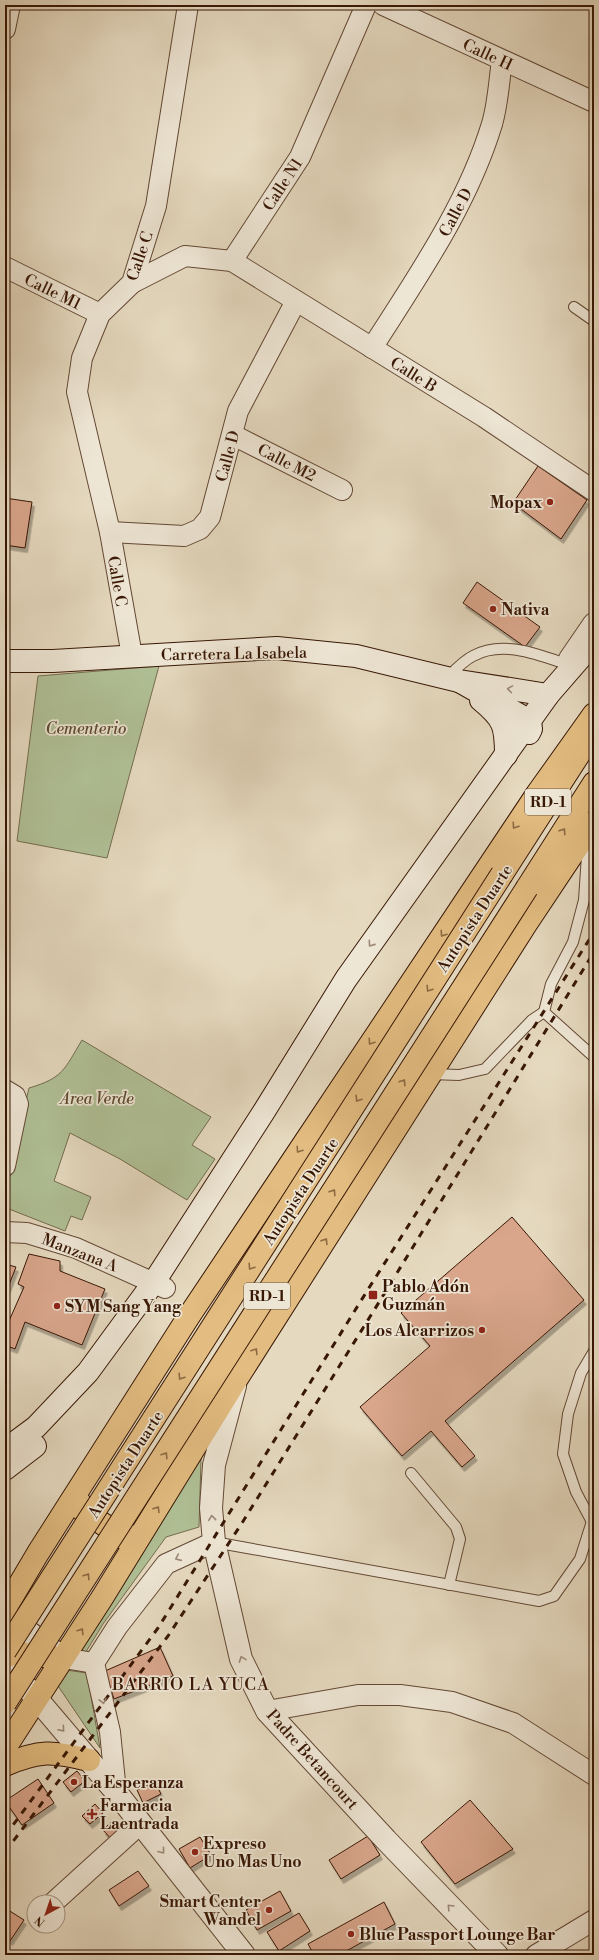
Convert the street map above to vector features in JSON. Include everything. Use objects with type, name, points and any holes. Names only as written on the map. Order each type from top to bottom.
[{"type":"main road","points":[[548,696],[566,664],[594,624]]},
{"type":"main road","points":[[159,1285],[346,979],[548,696],[594,642]]},
{"type":"main road","name":"Carretera La Isabela","points":[[5,662],[53,661],[277,648],[356,656],[453,680]]},
{"type":"main road","points":[[453,680],[548,696]]},
{"type":"main road","points":[[453,680],[530,721]]},
{"type":"main road","points":[[453,680],[499,718],[506,731],[506,755]]},
{"type":"main road","points":[[5,1609],[38,1553],[189,1316],[537,794],[594,714]]},
{"type":"main road","points":[[9,1455],[48,1434],[97,1382],[159,1285],[531,729],[530,721]]},
{"type":"main road","name":"Autopista Duarte","points":[[5,1651],[594,731]]},
{"type":"main road","name":"Autopista Duarte","points":[[5,1703],[594,782]]},
{"type":"main road","points":[[5,1748],[526,924],[591,828]]},
{"type":"main road","name":"Padre Betancourt","points":[[238,1378],[214,1465],[211,1508],[214,1542],[241,1659],[267,1711],[391,1846],[497,1955]]},
{"type":"main road","points":[[79,1490],[80,1509],[125,1539],[145,1527]]},
{"type":"main road","points":[[5,1614],[63,1658]]},
{"type":"main road","points":[[5,1657],[15,1653],[63,1658]]},
{"type":"main road","points":[[5,1663],[116,1792],[244,1955]]},
{"type":"main road","points":[[5,1765],[27,1755],[50,1752],[66,1754],[89,1760]]},
{"type":"street","points":[[5,29],[10,5]]},
{"type":"street","name":"Calle C","points":[[132,656],[110,532],[77,392],[82,358],[100,314],[132,283],[156,206],[188,5]]},
{"type":"street","name":"Calle N1","points":[[232,261],[300,157],[366,5]]},
{"type":"street","name":"Calle H","points":[[383,5],[594,102]]},
{"type":"street","name":"Calle D","points":[[372,348],[432,253],[471,182],[492,122],[502,61]]},
{"type":"street","points":[[132,283],[185,256],[232,261]]},
{"type":"street","name":"Calle B","points":[[232,261],[484,417],[594,491]]},
{"type":"street","name":"Calle M1","points":[[5,267],[100,314]]},
{"type":"street","name":"Calle D","points":[[110,532],[184,536],[200,529],[210,517],[238,411],[296,301]]},
{"type":"street","name":"Calle M2","points":[[232,434],[342,490]]},
{"type":"street","points":[[5,1090],[16,1096],[18,1104],[5,1166]]},
{"type":"street","name":"Manzana A","points":[[5,1232],[27,1233],[76,1248],[159,1285]]},
{"type":"street","points":[[116,1792],[110,1732],[94,1663],[117,1627],[166,1564],[214,1542]]},
{"type":"street","points":[[63,1658],[94,1663]]},
{"type":"street","points":[[267,1711],[358,1695],[400,1695],[452,1702],[514,1724],[594,1775]]},
{"type":"street","points":[[63,1894],[141,1823]]},
{"type":"street","points":[[536,1955],[594,1920]]},
{"type":"lane","points":[[574,307],[594,321]]},
{"type":"lane","points":[[453,680],[472,656],[495,648],[512,649],[540,655],[566,664]]},
{"type":"lane","points":[[431,1074],[458,1075],[485,1069],[532,1020],[544,1012],[551,984],[573,942],[584,900],[591,828]]},
{"type":"lane","points":[[544,1012],[594,1056]]},
{"type":"lane","points":[[214,1542],[539,1601],[554,1596],[580,1559],[593,1519],[576,1492],[563,1454],[568,1414],[581,1373],[594,1351]]},
{"type":"lane","points":[[411,1473],[456,1527],[460,1539],[449,1585]]},
{"type":"green space","name":"Cementerio","points":[[159,666],[107,858],[17,841],[38,676]]},
{"type":"green space","name":"Area Verde","points":[[82,1040],[211,1117],[192,1145],[215,1159],[187,1200],[120,1159],[70,1133],[54,1181],[91,1197],[82,1220],[71,1216],[65,1231],[9,1209],[6,1197],[7,1181],[29,1088],[49,1080],[62,1072]]},
{"type":"green space","points":[[201,1459],[199,1527],[166,1537],[103,1624],[84,1655],[73,1654]]},
{"type":"green space","points":[[66,1670],[87,1673],[100,1748],[56,1683]]},
{"type":"building","name":"Mopax","points":[[538,466],[587,500],[561,539],[513,503]]},
{"type":"building","points":[[5,498],[32,502],[25,548],[5,545]]},
{"type":"building","name":"Nativa","points":[[477,582],[540,627],[525,647],[463,603]]},
{"type":"building","name":"Los Alcarrizos","points":[[512,1217],[584,1300],[445,1421],[475,1456],[462,1467],[431,1431],[402,1456],[360,1407],[430,1346],[401,1313]]},
{"type":"building","name":"SYM Sang Yang","points":[[29,1254],[60,1261],[60,1271],[105,1289],[82,1345],[25,1322],[15,1349],[5,1345],[5,1330],[24,1287],[18,1284]]},
{"type":"building","points":[[5,1264],[16,1267],[5,1295]]},
{"type":"building","points":[[160,1647],[173,1676],[114,1699],[105,1671]]},
{"type":"building","name":"La Esperanza","points":[[77,1771],[85,1781],[71,1792],[63,1782]]},
{"type":"building","points":[[38,1779],[54,1803],[22,1825],[5,1801]]},
{"type":"building","points":[[155,1782],[161,1794],[143,1803],[137,1790]]},
{"type":"building","points":[[470,1800],[513,1849],[455,1884],[421,1842]]},
{"type":"building","name":"Farmacia Laentrada","points":[[95,1804],[103,1813],[90,1824],[82,1816]]},
{"type":"building","points":[[112,1821],[123,1832],[113,1841],[103,1830]]},
{"type":"building","points":[[368,1836],[380,1855],[341,1879],[329,1860]]},
{"type":"building","name":"Expreso Uno Mas Uno","points":[[200,1837],[211,1855],[190,1868],[179,1849]]},
{"type":"building","points":[[138,1871],[149,1886],[119,1906],[109,1890]]},
{"type":"building","name":"Smart Center Wandel","points":[[280,1891],[291,1911],[257,1930],[246,1910]]},
{"type":"building","name":"Blue Passport Lounge Bar","points":[[384,1902],[395,1924],[339,1955],[314,1955],[308,1944]]},
{"type":"building","points":[[5,1908],[24,1920],[10,1941],[5,1937]]},
{"type":"building","points":[[299,1913],[310,1931],[279,1951],[267,1932]]},
{"type":"railway","points":[[5,1836],[158,1628],[367,1291],[594,932]]},
{"type":"railway","points":[[5,1852],[168,1636],[242,1523],[594,952]]},
{"type":"place","name":"Mopax","points":[[550,502]]},
{"type":"place","name":"Nativa","points":[[493,609]]},
{"type":"place","name":"Pablo Adón Guzmán","points":[[373,1295]]},
{"type":"place","name":"SYM Sang Yang","points":[[57,1306]]},
{"type":"place","name":"Los Alcarrizos","points":[[482,1330]]},
{"type":"place","name":"La Esperanza","points":[[74,1782]]},
{"type":"place","name":"Farmacia Laentrada","points":[[92,1814]]},
{"type":"place","name":"Expreso Uno Mas Uno","points":[[195,1852]]},
{"type":"place","name":"Smart Center Wandel","points":[[269,1910]]},
{"type":"place","name":"Blue Passport Lounge Bar","points":[[351,1934]]},
{"type":"district","name":"BARRIO LA YUCA","points":[[191,1684]]}]
